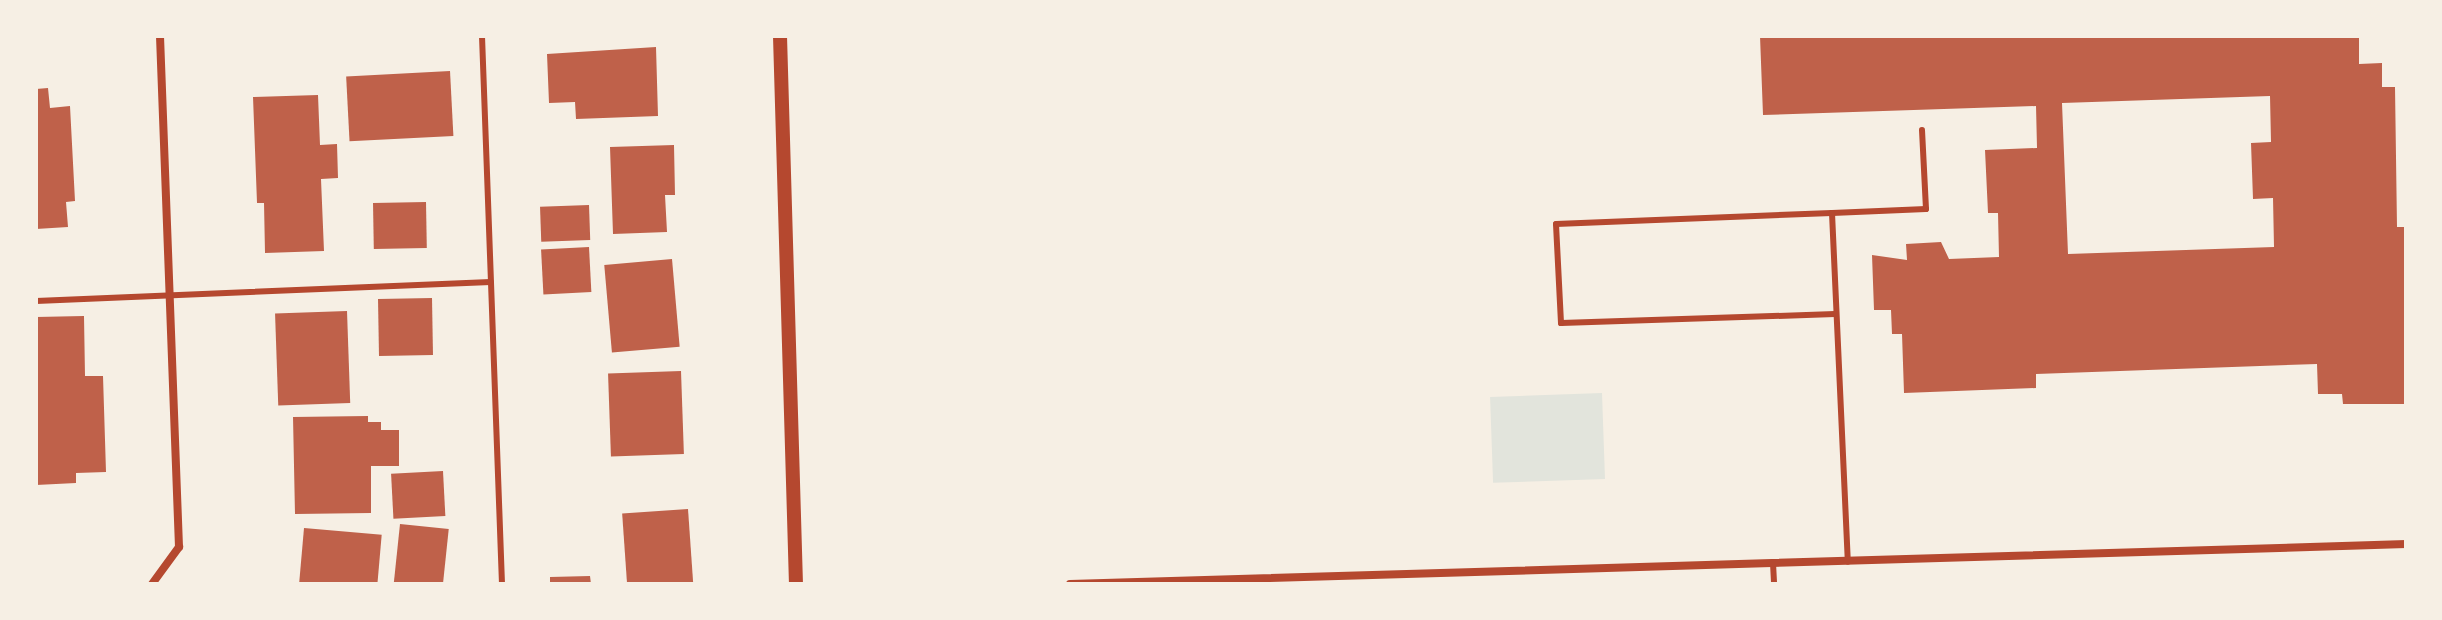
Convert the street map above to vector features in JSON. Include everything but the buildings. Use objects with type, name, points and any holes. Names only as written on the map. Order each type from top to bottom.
[{"type":"street","points":[[152,584],[179,547],[160,36]]},
{"type":"street","points":[[780,36],[796,584]]},
{"type":"street","points":[[1070,584],[2406,544]]},
{"type":"lane","points":[[482,36],[502,584]]},
{"type":"lane","points":[[1835,314],[1561,323],[1556,224],[1926,209],[1922,130]]},
{"type":"lane","points":[[1832,213],[1848,562]]},
{"type":"lane","points":[[36,301],[491,282]]},
{"type":"lane","points":[[1773,563],[1774,584]]},
{"type":"shaded area","points":[[1602,393],[1605,479],[1493,483],[1490,397]]}]
